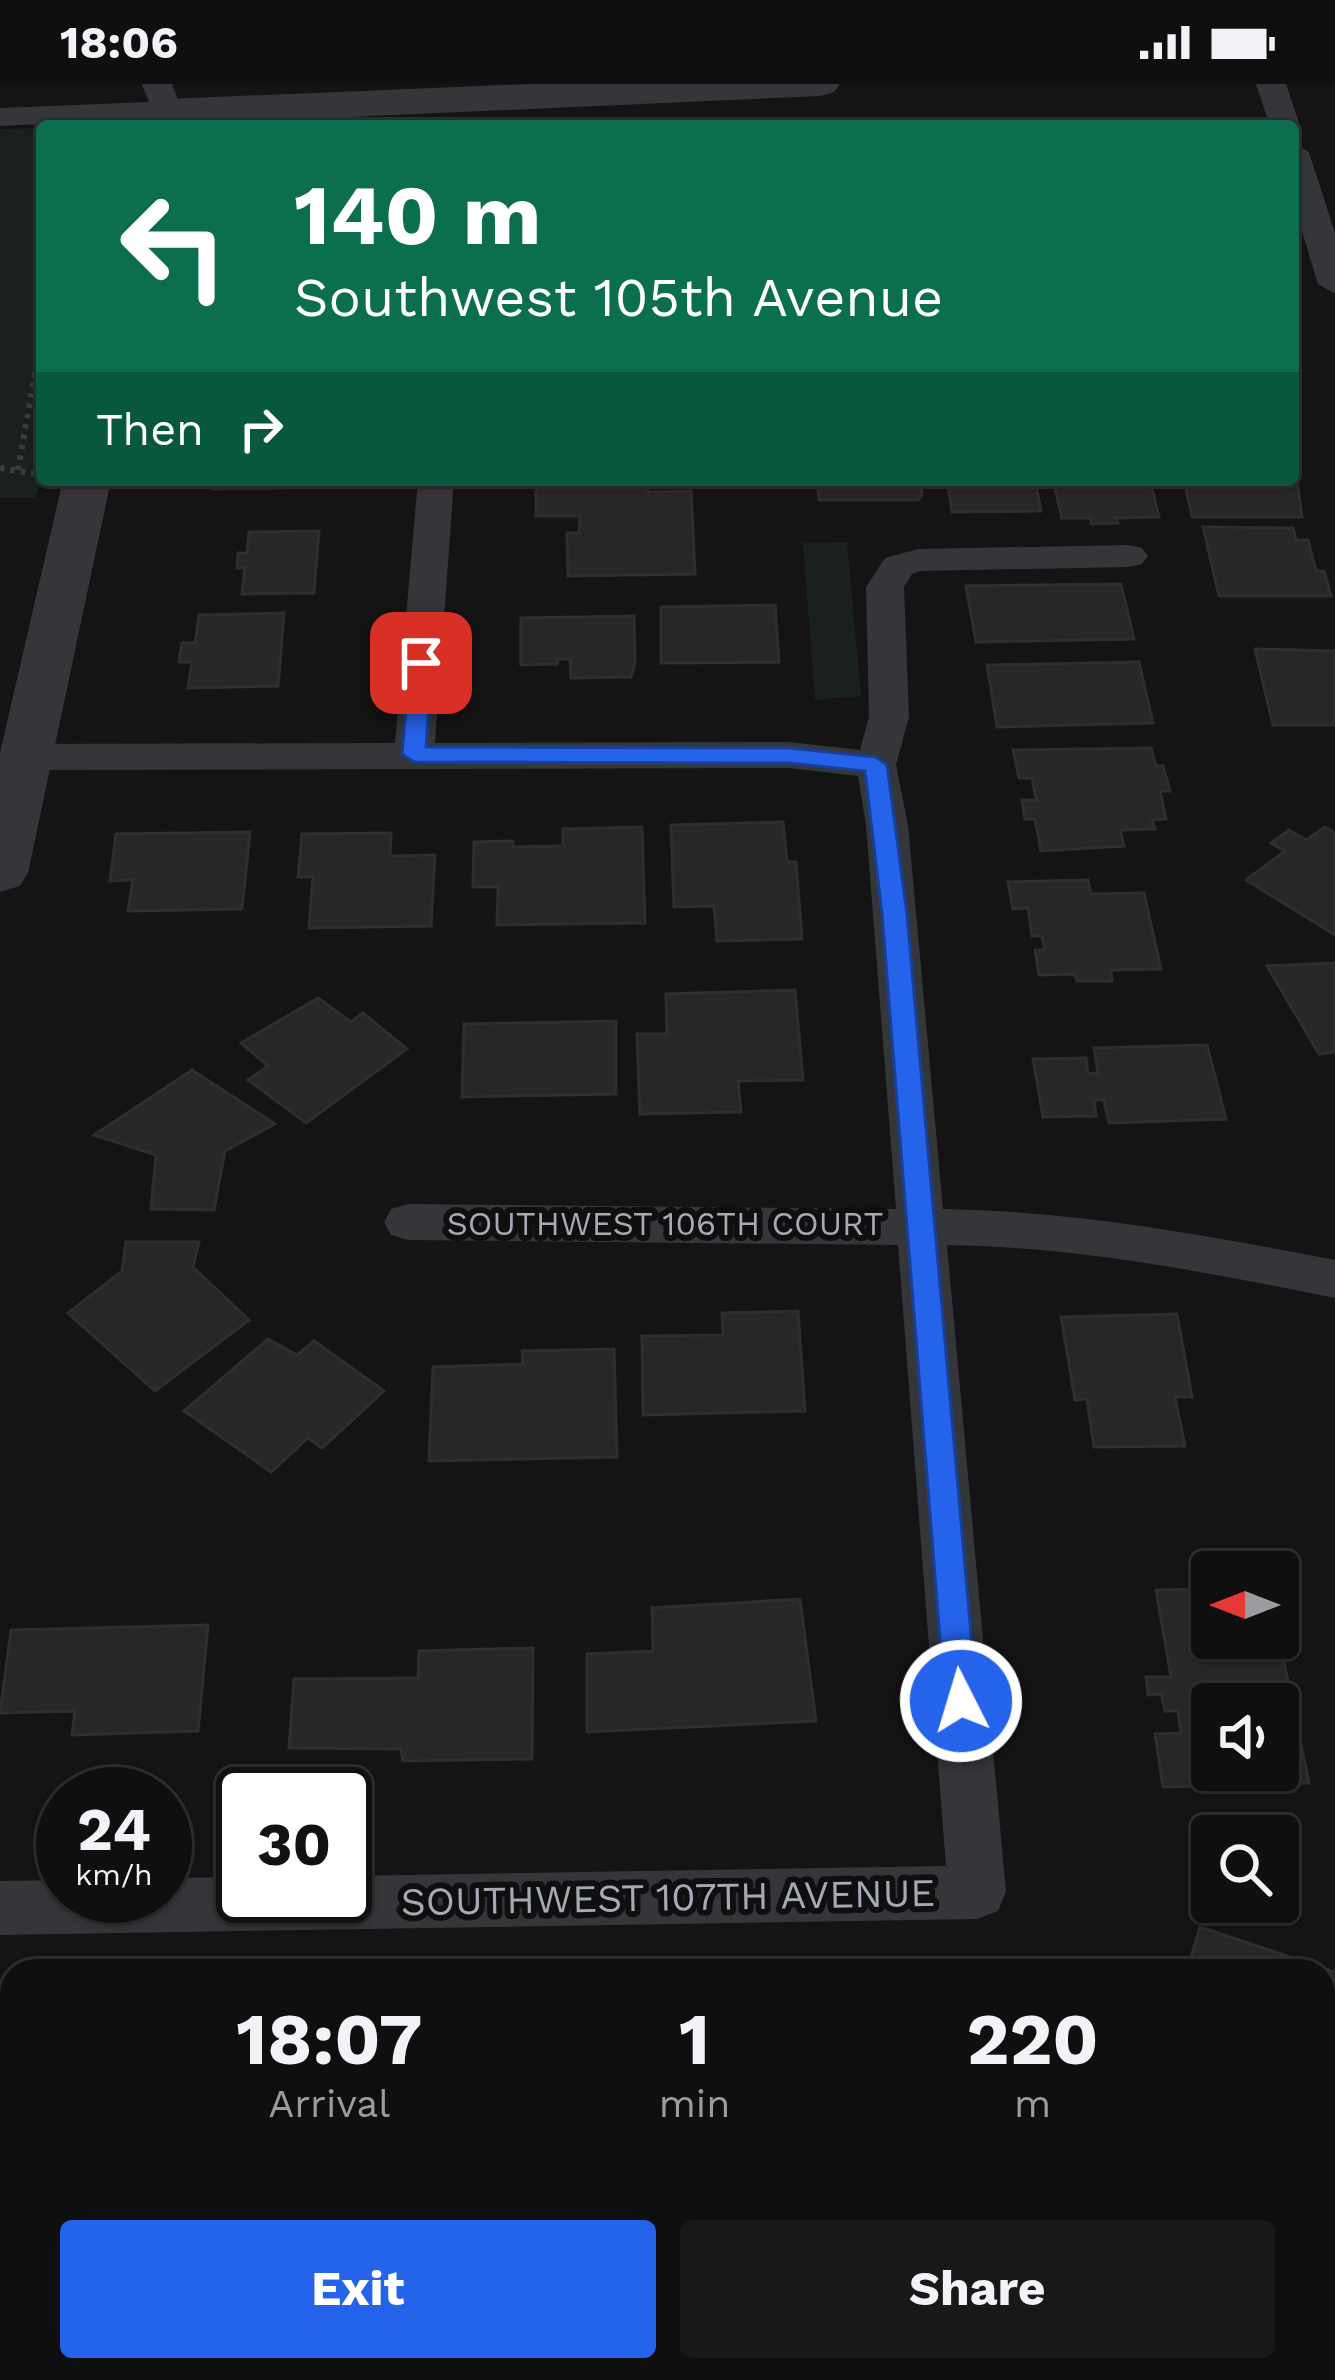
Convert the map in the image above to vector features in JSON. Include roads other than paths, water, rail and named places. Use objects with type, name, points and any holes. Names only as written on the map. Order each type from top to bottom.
[{"type":"street","points":[[0,117],[438,92],[820,84]]},
{"type":"street","points":[[1271,84],[1283,120]]},
{"type":"street","points":[[1299,171],[1332,273]]},
{"type":"street","points":[[1299,264],[1332,273]]},
{"type":"street","points":[[0,873],[85,486]]},
{"type":"street","points":[[414,754],[436,486]]},
{"type":"street","points":[[922,1224],[886,825],[876,765],[889,717],[885,587],[898,566],[918,560],[1129,556]]},
{"type":"street","points":[[23,757],[789,755],[876,765]]},
{"type":"street","name":"SOUTHWEST 106TH COURT","points":[[409,1222],[922,1224],[1168,1246],[1335,1279]]},
{"type":"street","name":"SOUTHWEST 107TH AVENUE","points":[[0,1909],[977,1892],[922,1224]]}]
